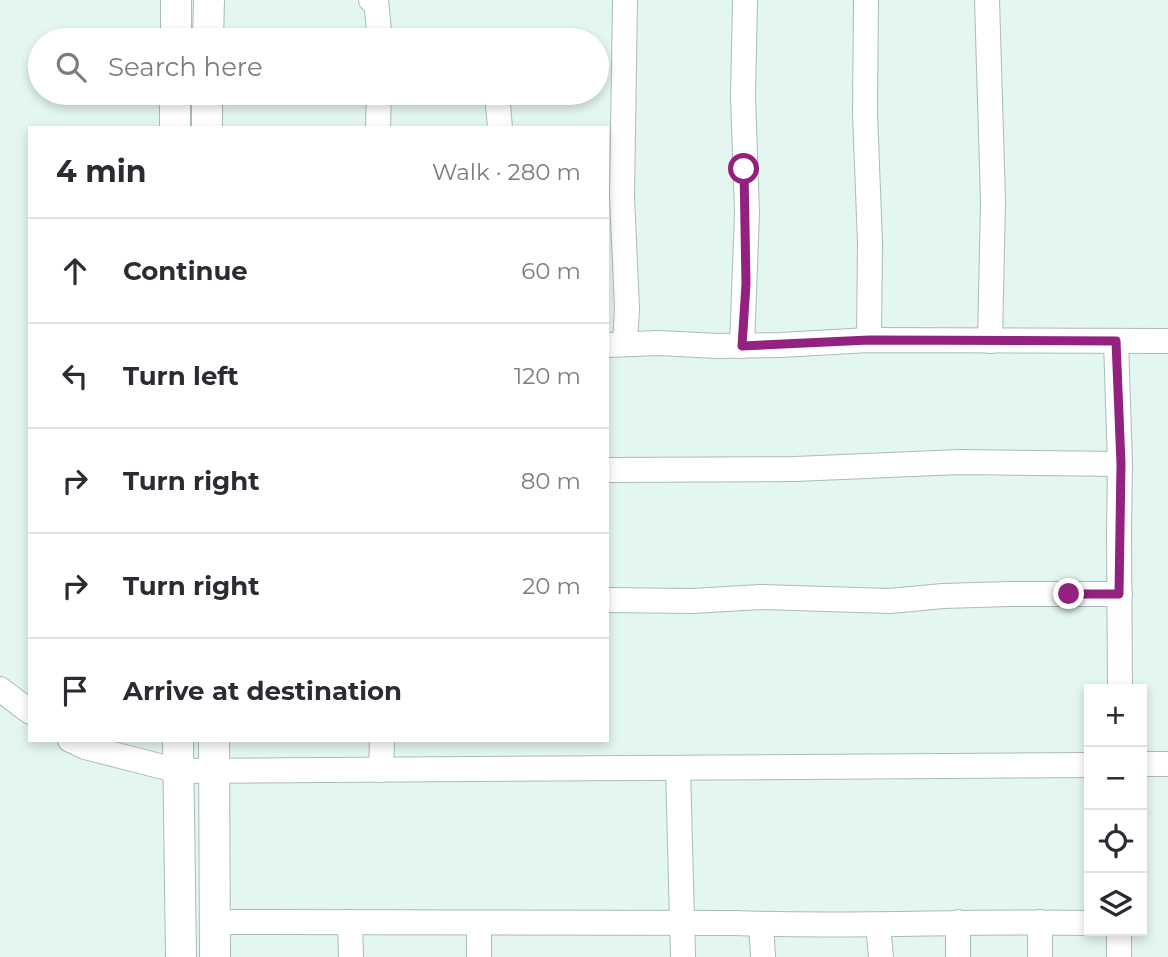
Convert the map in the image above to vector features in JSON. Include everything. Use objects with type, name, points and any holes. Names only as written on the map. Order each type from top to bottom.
[{"type":"street","points":[[176,0],[176,28]]},
{"type":"street","points":[[208,28],[209,0]]},
{"type":"street","points":[[371,0],[376,1],[379,28]]},
{"type":"street","points":[[625,0],[622,197],[626,298],[616,344],[742,346],[869,340],[1168,341]]},
{"type":"street","points":[[742,346],[747,213],[743,97],[745,0]]},
{"type":"street","points":[[866,0],[869,340]]},
{"type":"street","points":[[987,0],[993,201],[990,341]]},
{"type":"street","points":[[175,126],[176,105]]},
{"type":"street","points":[[207,105],[207,126]]},
{"type":"street","points":[[378,126],[379,105]]},
{"type":"street","points":[[498,105],[499,126]]},
{"type":"street","points":[[1116,341],[1121,464],[1120,684]]},
{"type":"street","points":[[609,470],[795,469],[960,462],[1121,464]]},
{"type":"street","points":[[609,600],[693,601],[760,597],[890,601],[995,594],[1119,594]]},
{"type":"street","points":[[0,689],[28,710]]},
{"type":"street","points":[[75,742],[97,751],[179,771],[214,772],[1084,765]]},
{"type":"street","points":[[178,742],[181,957]]},
{"type":"street","points":[[214,742],[215,957]]},
{"type":"street","points":[[381,770],[382,742]]},
{"type":"street","points":[[1147,764],[1168,764]]},
{"type":"street","points":[[678,769],[683,957]]},
{"type":"street","points":[[215,922],[878,925],[958,922],[1084,923]]},
{"type":"street","points":[[350,922],[351,957]]},
{"type":"street","points":[[958,922],[958,957]]},
{"type":"street","points":[[1040,922],[1040,957]]},
{"type":"street","points":[[479,923],[480,957]]},
{"type":"street","points":[[761,924],[763,957]]},
{"type":"street","points":[[878,925],[881,957]]},
{"type":"street","points":[[1119,936],[1119,957]]},
{"type":"route","points":[[744,169],[747,213],[742,346],[869,340],[1116,341],[1121,464],[1119,594],[1069,594]]}]
